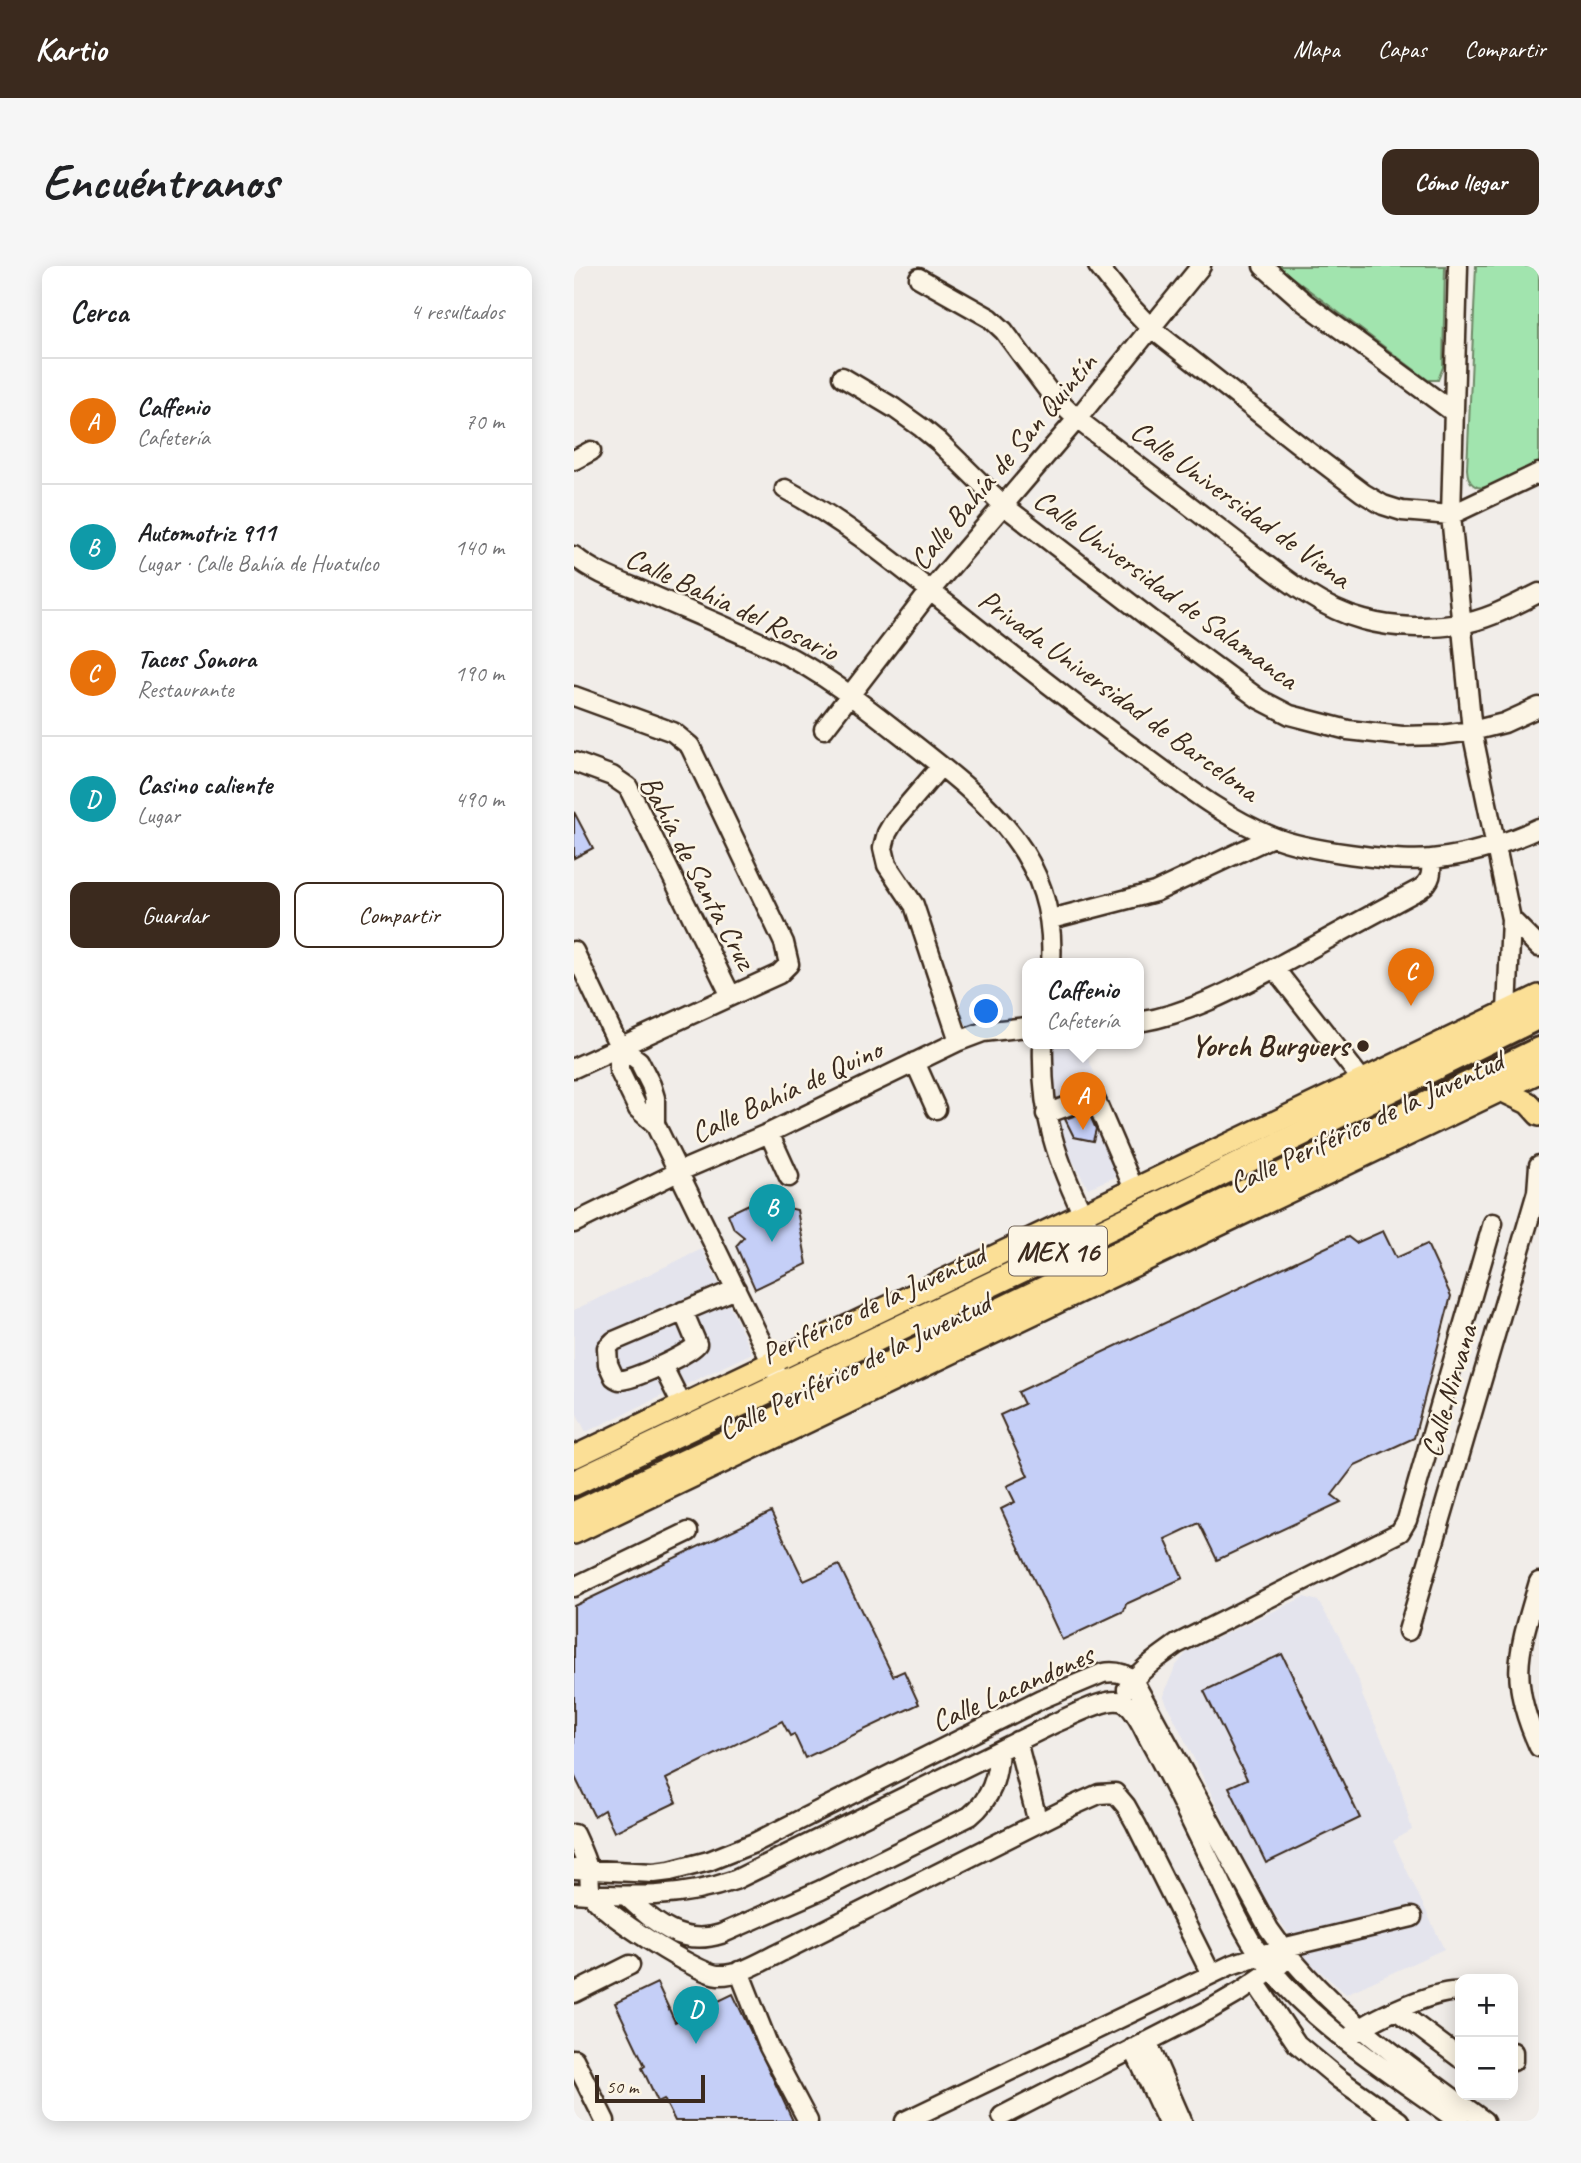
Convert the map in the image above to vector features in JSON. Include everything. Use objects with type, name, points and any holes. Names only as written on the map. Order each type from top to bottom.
[{"type":"highway","name":"Periférico de la Juventud","points":[[574,1483],[776,1372],[1510,1020],[1539,1016]]},
{"type":"highway","name":"Periférico de la Juventud","points":[[574,1514],[1539,1050]]},
{"type":"main road","name":"Calle Periférico de la Juventud","points":[[1087,1225],[1134,1189],[1362,1080],[1510,1020],[1539,996]]},
{"type":"main road","name":"Calle Periférico de la Juventud","points":[[574,1533],[1539,1072]]},
{"type":"main road","points":[[1501,1090],[1528,1103],[1539,1115]]},
{"type":"main road","name":"Calle Periférico de la Juventud","points":[[574,1457],[682,1405],[776,1372]]},
{"type":"street","points":[[1098,266],[1151,328],[1363,493],[1383,505],[1402,510],[1451,515],[1539,473]]},
{"type":"street","name":"Calle Bahía de San Quintín","points":[[824,729],[849,693],[930,591],[1077,419],[1201,266]]},
{"type":"street","points":[[1263,266],[1305,303],[1453,412]]},
{"type":"street","points":[[1458,266],[1451,515],[1472,732],[1511,919],[1510,1020]]},
{"type":"street","name":"Calle Universidad de Viena","points":[[919,278],[990,318],[1004,331],[1050,393],[1077,419],[1283,577],[1329,606],[1363,620],[1388,625],[1460,624],[1490,616],[1539,593]]},
{"type":"street","name":"Calle Universidad de Salamanca","points":[[842,377],[894,408],[931,435],[1003,505],[1249,691],[1290,715],[1348,730],[1402,736],[1472,732],[1504,723],[1539,707]]},
{"type":"street","points":[[574,460],[591,451]]},
{"type":"street","name":"Privada Universidad de Barcelona","points":[[785,489],[840,522],[1012,656],[1215,807],[1272,837],[1381,857],[1432,859],[1494,845],[1539,828]]},
{"type":"street","name":"Calle Bahia del Rosario","points":[[574,556],[610,577],[776,650],[849,693],[980,797],[1005,824],[1023,850],[1038,880],[1051,919],[1051,958]]},
{"type":"street","points":[[574,696],[673,732],[690,746],[785,943],[790,959],[789,964],[779,974],[619,1045],[574,1068]]},
{"type":"street","name":"Bahía de Santa Cruz","points":[[574,761],[612,776],[628,787],[731,996]]},
{"type":"street","points":[[941,766],[894,821],[883,848],[887,864],[914,905],[959,1041]]},
{"type":"street","points":[[1051,919],[1154,892],[1272,837]]},
{"type":"street","points":[[1144,1021],[1191,1007],[1274,968],[1425,885],[1432,874],[1432,859]]},
{"type":"street","points":[[1511,919],[1539,947]]},
{"type":"street","points":[[574,951],[619,1045],[639,1061],[651,1085],[655,1098],[655,1124],[776,1372]]},
{"type":"street","points":[[1274,968],[1362,1080]]},
{"type":"street","name":"Calle Bahía de Quino","points":[[574,1223],[959,1041],[983,1032],[1022,1028]]},
{"type":"street","points":[[1043,1049],[1046,1114],[1059,1160],[1087,1225]]},
{"type":"street","points":[[915,1062],[936,1109]]},
{"type":"street","points":[[1046,1114],[1092,1097],[1113,1137],[1134,1189]]},
{"type":"street","points":[[769,1133],[789,1177]]},
{"type":"street","name":"Calle Nirvana","points":[[1408,1631],[1538,1192],[1539,1165]]},
{"type":"street","points":[[1120,1701],[1133,1680],[1149,1664],[1177,1644],[1401,1532],[1493,1223]]},
{"type":"street","points":[[683,1311],[695,1337],[695,1348],[662,1365],[618,1380],[608,1364],[607,1348],[614,1341],[683,1311],[736,1289]]},
{"type":"street","points":[[662,1365],[682,1405]]},
{"type":"street","points":[[574,1587],[688,1532]]},
{"type":"street","points":[[1539,1582],[1520,1645],[1518,1672],[1521,1698],[1539,1747]]},
{"type":"street","name":"Calle Lacandones","points":[[581,1870],[654,1873],[709,1861],[754,1843],[1041,1699],[1102,1673],[1114,1671],[1133,1680],[1262,1917],[1286,1953],[1353,2034],[1458,2121]]},
{"type":"street","name":"Calle Lacandones","points":[[583,1893],[627,1897],[680,1894],[735,1880],[1017,1741],[1088,1708],[1120,1701],[1130,1709],[1162,1763],[1237,1916],[1272,1970],[1307,2007],[1353,2034],[1484,2121]]},
{"type":"street","points":[[965,1739],[976,1762]]},
{"type":"street","points":[[1017,1741],[1038,1823]]},
{"type":"street","points":[[627,1897],[656,1922],[688,1938],[708,1938],[730,1931],[821,1890],[970,1816],[987,1799],[992,1789],[998,1769],[999,1751]]},
{"type":"street","points":[[895,1774],[908,1796]]},
{"type":"street","points":[[574,1834],[583,1893],[621,1921],[694,1966],[720,1975],[738,1971],[783,1951],[1038,1823],[1099,1794],[1110,1792],[1119,1796],[1212,1974]]},
{"type":"street","points":[[905,2121],[1212,1974],[1260,1954],[1286,1953],[1412,1917]]},
{"type":"street","points":[[1002,2116],[1209,2010],[1272,1970],[1286,1953]]},
{"type":"street","points":[[574,1993],[630,1965]]},
{"type":"street","points":[[738,1971],[769,2047],[808,2121]]},
{"type":"street","points":[[1255,1982],[1297,2044],[1339,2079],[1399,2121]]},
{"type":"street","points":[[1353,2034],[1395,2010],[1449,1991],[1455,1992]]},
{"type":"street","points":[[1395,2010],[1455,2054]]},
{"type":"street","points":[[1140,2045],[1167,2121]]},
{"type":"street","points":[[1140,2045],[1182,2121]]},
{"type":"street","points":[[574,2059],[605,2121]]},
{"type":"shaded area","points":[[1051,1049],[1084,1049],[1135,1169],[1088,1188],[1055,1130],[1049,1087]]},
{"type":"shaded area","points":[[702,1249],[752,1353],[586,1432],[574,1408],[574,1310]]},
{"type":"shaded area","points":[[1304,1597],[1318,1601],[1339,1636],[1396,1771],[1412,1830],[1393,1841],[1444,1949],[1346,1994],[1308,1961],[1260,1893],[1163,1696],[1175,1667],[1187,1652]]},
{"type":"green space","points":[[1277,266],[1445,266],[1443,367],[1438,380],[1428,380]]},
{"type":"green space","points":[[1476,266],[1539,266],[1539,465],[1508,481],[1485,488],[1476,487],[1470,481],[1467,469]]},
{"type":"building","points":[[574,812],[593,848],[574,858]]},
{"type":"building","points":[[1088,1111],[1096,1129],[1093,1141],[1074,1137],[1065,1119]]},
{"type":"building","points":[[768,1195],[780,1206],[797,1210],[807,1264],[755,1289],[736,1246],[744,1237],[734,1229],[728,1214]]},
{"type":"building","points":[[1383,1231],[1396,1258],[1427,1244],[1451,1296],[1414,1438],[1355,1465],[1332,1495],[1341,1502],[1217,1560],[1199,1523],[1165,1539],[1183,1578],[1126,1604],[1124,1611],[1062,1640],[1001,1509],[1015,1502],[1007,1486],[1028,1476],[1000,1415],[1024,1404],[1018,1392],[1348,1237],[1356,1243]]},
{"type":"building","points":[[771,1512],[804,1581],[839,1565],[893,1676],[904,1671],[919,1704],[805,1758],[794,1734],[790,1736],[782,1721],[666,1779],[677,1802],[614,1832],[604,1810],[594,1816],[574,1775],[574,1606]]},
{"type":"building","points":[[1282,1654],[1360,1818],[1266,1863],[1229,1787],[1247,1779],[1204,1691]]},
{"type":"building","points":[[657,1983],[675,2022],[733,1994],[793,2121],[675,2121],[664,2099],[658,2102],[642,2068],[645,2066],[615,2003]]},
{"type":"place","name":"Tacos Sonora","points":[[1411,1006]]},
{"type":"place","name":"Yorch Burguers","points":[[1363,1046]]},
{"type":"place","name":"Caffenio","points":[[1083,1130]]},
{"type":"place","name":"Automotriz 911","points":[[772,1242]]},
{"type":"place","name":"Casino caliente","points":[[696,2044]]}]
